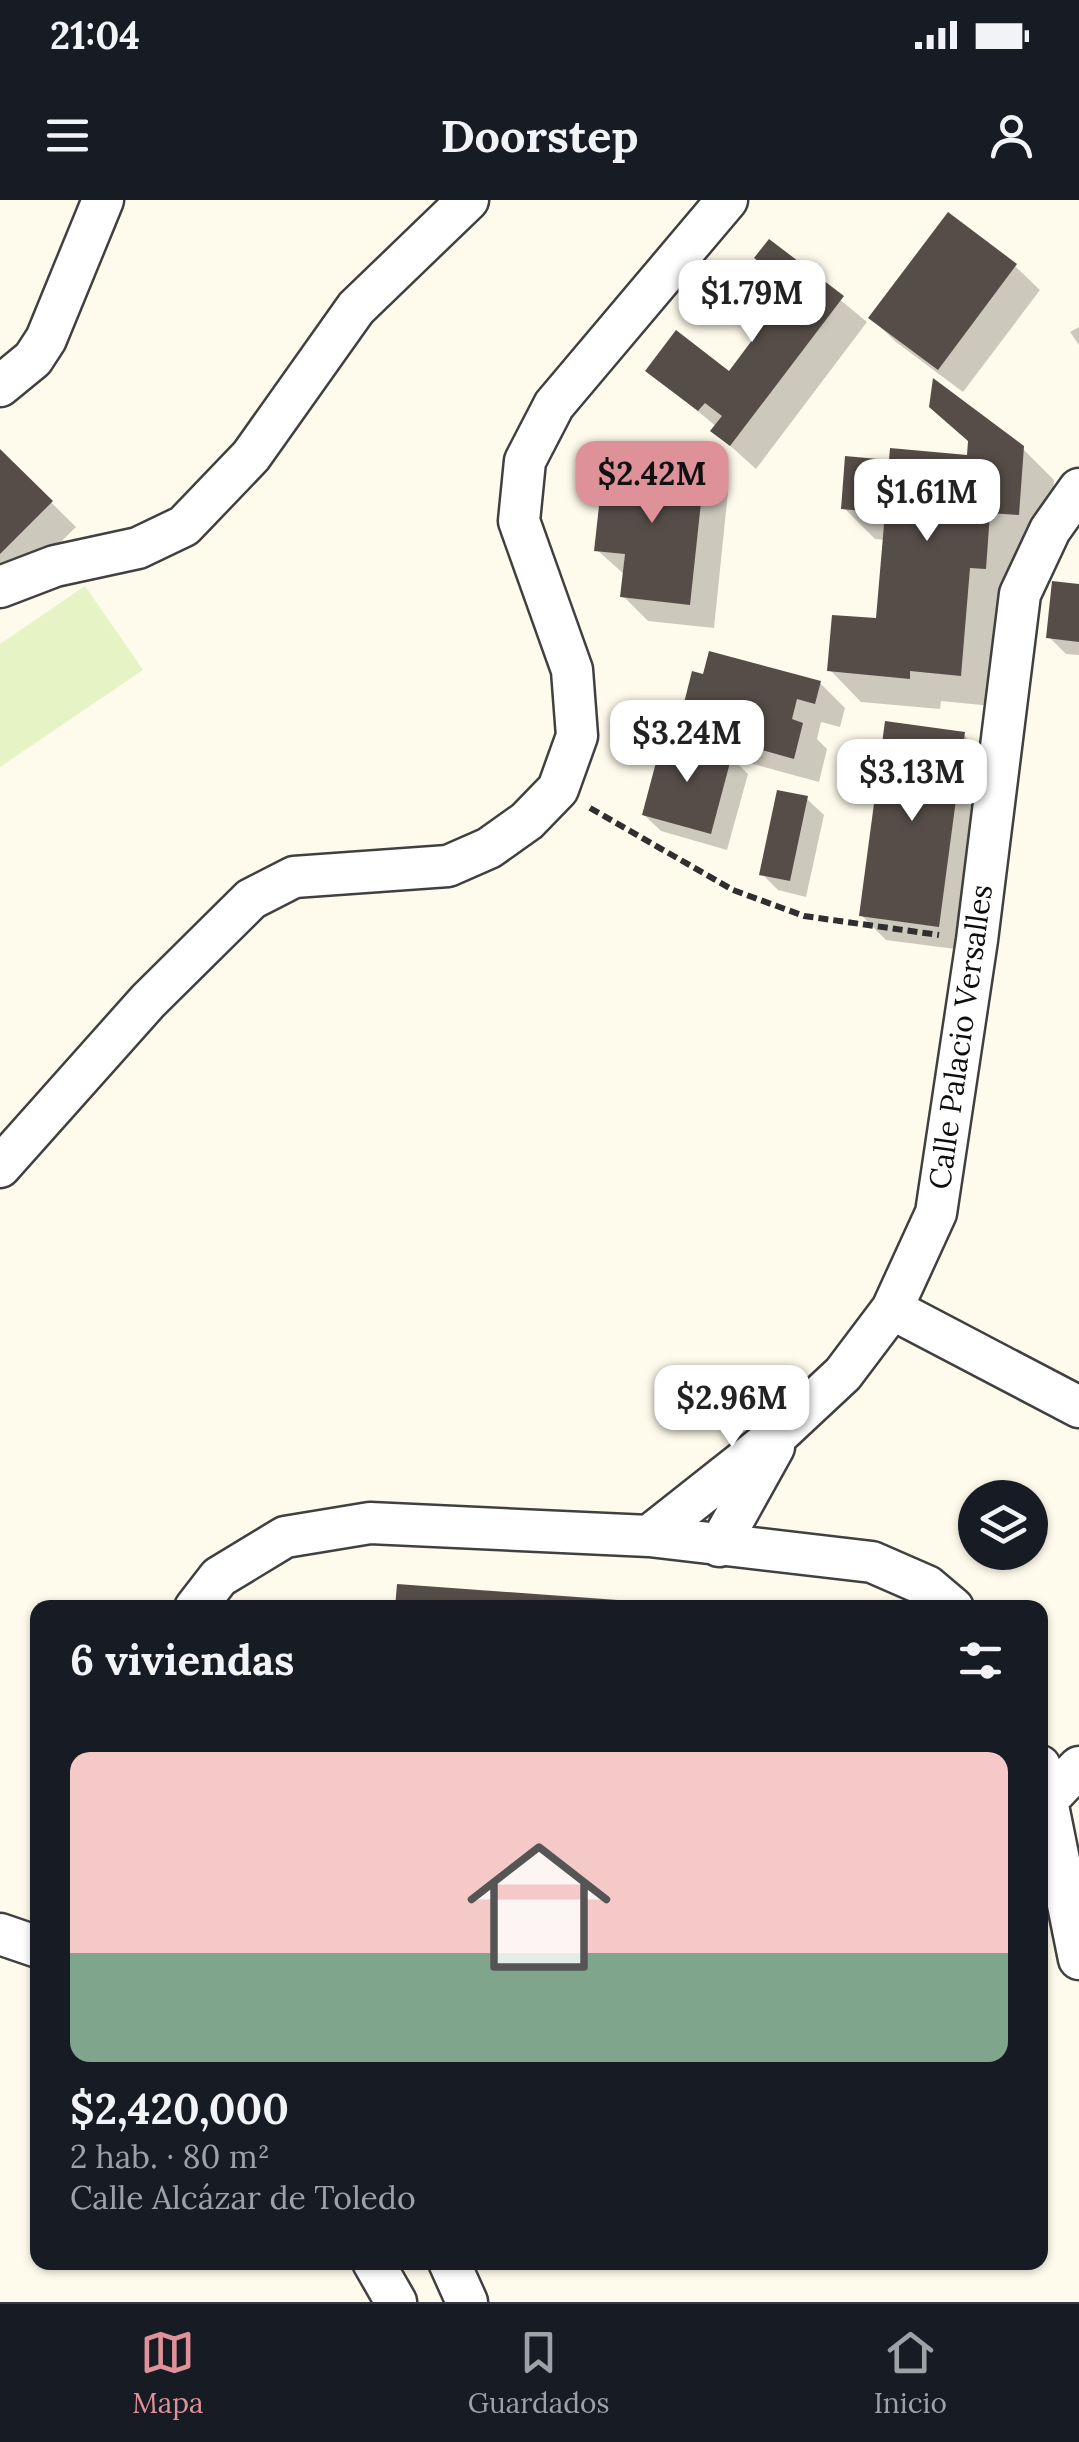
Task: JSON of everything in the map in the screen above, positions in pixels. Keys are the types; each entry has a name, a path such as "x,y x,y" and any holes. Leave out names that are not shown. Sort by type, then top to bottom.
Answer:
{"street":[{"path":"0,386 33,358 46,340 103,200"},
{"path":"0,587 56,566 138,548 184,526 251,456 356,308 468,200"},
{"path":"0,1167 148,1000 251,899 294,878 448,866 489,848 527,821 558,790 577,736 572,670 519,522 525,461 554,405 728,200"},
{"name":"Calle Palacio Versalles","path":"649,1536 783,1430 843,1374 892,1308 936,1213 977,940 1020,594 1050,530 1079,490"},
{"path":"892,1308 1079,1407"},
{"name":"Calle Palacio Versalles","path":"719,1546 783,1430"},
{"path":"201,1600 218,1577 285,1537 370,1523 649,1536 872,1562 926,1586 943,1600"},
{"path":"1048,1781 1079,1766"},
{"path":"1048,1798 1079,1959"},
{"path":"0,1934 30,1944"},
{"path":"378,2270 396,2302"},
{"path":"452,2270 467,2302"}],"path":[{"path":"558,790 750,897 804,916 977,940"}],"green space":[{"path":"85,586 143,670 0,767 0,644"}],"building":[{"path":"948,212 1017,264 938,370 868,318"},
{"path":"769,239 844,296 730,446 710,431 722,416 705,403 698,411 645,371 676,330 729,371 771,315 744,294 765,266 754,258"},
{"path":"933,378 1024,446 1019,515 990,513 986,569 970,568 961,676 910,671 910,679 827,671 832,615 876,618 885,513 841,509 845,456 889,460 890,448 967,455 968,441 929,407"},
{"path":"0,449 53,501 0,554"},
{"path":"630,457 705,465 690,605 620,597 625,554 594,551 604,461 629,463"},
{"path":"1052,581 1079,584 1079,642 1046,638"},
{"path":"709,651 821,681 815,704 797,699 792,719 803,723 794,759 715,737 721,713 684,703 692,671 703,674"},
{"path":"885,721 965,732 939,927 859,916"},
{"path":"663,736 732,755 711,834 642,815"},
{"path":"777,790 808,796 790,881 759,875"},
{"path":"397,1584 617,1600 396,1600"}]}
